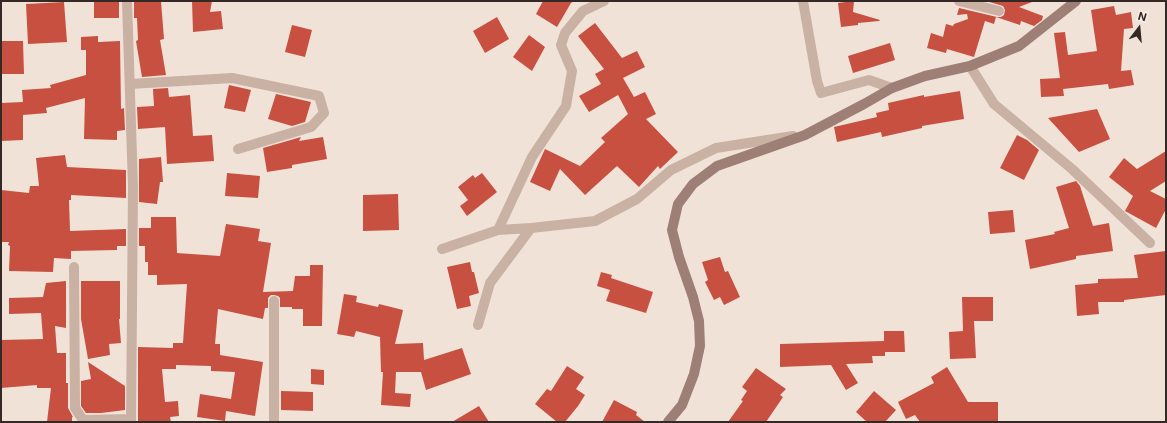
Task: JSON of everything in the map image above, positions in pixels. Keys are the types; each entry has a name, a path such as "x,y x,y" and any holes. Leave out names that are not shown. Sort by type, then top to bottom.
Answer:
{"main road":[{"path":"668,422 682,405 694,374 700,346 699,321 672,230 678,204 692,184 718,166 805,135 892,88 925,76 970,66 1019,46 1076,1"}],"street":[{"path":"74,267 75,408 83,420 131,420 133,187 127,1"},
{"path":"498,230 532,157 566,106 572,71 561,45 565,33 583,11 604,1"},
{"path":"959,1 999,11"},
{"path":"806,2 817,81 821,93 869,80 892,88"},
{"path":"970,66 994,104 1072,169 1150,243"},
{"path":"130,84 232,78 319,96 324,113 311,127 238,149"},
{"path":"442,249 498,230 595,221 637,199 671,170 716,148 805,135"},
{"path":"478,325 490,283 531,228"},
{"path":"274,301 274,422"}],"building":[{"path":"94,1 119,1 119,18 94,18"},
{"path":"134,1 161,1 164,39 160,40 166,75 142,77 136,41 138,40 137,18 134,18"},
{"path":"192,1 212,1 210,12 221,11 223,29 193,32"},
{"path":"543,1 574,1 571,3 557,27 536,14"},
{"path":"854,1 853,12 880,20 841,27 838,3"},
{"path":"986,1 1032,1 1019,7 1043,16 1042,20 1034,26 1021,21 1020,25 996,17 994,24 985,21 974,57 947,49 946,53 927,48 931,33 943,37 946,24 953,26 954,24 968,19 967,14 957,15 959,8 997,17 1004,15 1005,10 1003,6"},
{"path":"64,2 67,42 28,44 26,4"},
{"path":"1114,6 1116,15 1131,12 1133,28 1124,29 1121,71 1131,70 1134,85 1109,89 1108,84 1063,89 1064,96 1041,97 1040,79 1060,78 1054,33 1065,32 1068,55 1097,51 1091,10"},
{"path":"497,17 509,39 485,53 473,31"},
{"path":"595,23 622,58 637,51 645,67 623,78 634,97 645,92 656,114 646,119 678,152 660,169 658,166 639,187 617,166 585,195 560,169 550,191 530,182 545,149 580,166 605,142 601,138 628,114 618,95 589,112 579,96 601,84 595,74 604,69 578,36"},
{"path":"292,25 312,30 305,57 285,52"},
{"path":"529,35 545,47 532,71 513,57"},
{"path":"98,36 98,42 120,41 121,109 124,108 125,130 117,131 117,140 84,139 85,98 46,108 47,113 23,115 23,140 1,141 1,103 23,102 22,90 51,88 50,85 86,75 86,50 81,50 81,37"},
{"path":"1,41 23,41 24,74 1,74"},
{"path":"890,43 895,60 853,73 848,56"},
{"path":"229,85 251,90 245,112 224,108"},
{"path":"168,88 169,97 190,95 193,136 212,135 214,161 167,164 165,127 138,129 137,107 154,106 153,89"},
{"path":"960,91 964,119 922,126 922,128 882,137 881,132 837,142 834,127 877,117 876,113 889,110 888,103 924,95 924,97"},
{"path":"276,94 311,102 305,122 292,126 268,119"},
{"path":"1097,109 1110,139 1079,152 1048,118"},
{"path":"1017,135 1027,140 1039,150 1024,180 1000,168"},
{"path":"301,137 299,141 323,137 327,159 292,165 292,168 267,172 263,148"},
{"path":"1166,151 1166,181 1150,191 1166,199 1166,209 1156,228 1125,211 1133,196 1109,177 1124,158 1137,169"},
{"path":"65,155 67,167 126,170 126,198 71,195 71,200 69,200 70,231 126,229 126,246 117,246 117,250 71,251 71,259 54,258 53,272 9,271 9,242 1,242 1,190 29,193 30,186 39,186 36,158"},
{"path":"161,157 163,182 160,182 157,204 139,202 139,159"},
{"path":"227,173 260,176 258,198 225,196"},
{"path":"482,173 497,192 467,216 460,206 468,200 458,187 473,175 475,178"},
{"path":"1076,181 1080,186 1093,226 1109,223 1113,251 1076,256 1076,259 1030,269 1025,240 1055,234 1054,232 1069,228 1056,187"},
{"path":"398,194 399,230 363,231 363,195"},
{"path":"1013,210 1015,232 990,234 988,212"},
{"path":"151,217 176,217 177,253 220,256 226,224 260,229 258,241 271,243 263,292 293,291 295,276 310,276 310,265 323,265 322,326 303,326 303,309 280,307 280,298 274,295 271,295 268,298 268,308 265,308 263,319 218,309 215,344 220,344 220,355 263,362 255,416 226,411 225,421 197,417 200,394 231,399 235,372 211,371 211,366 176,365 176,369 162,369 165,402 178,401 179,416 170,417 171,422 138,422 138,347 173,348 173,343 183,343 187,284 157,285 157,275 148,275 148,262 145,262 145,246 139,246 139,228 151,228"},
{"path":"1166,251 1166,295 1124,300 1124,302 1098,302 1099,314 1077,316 1075,285 1098,283 1098,279 1138,278 1134,255"},
{"path":"720,257 725,272 728,271 740,297 724,305 720,297 714,300 705,282 708,280 702,262"},
{"path":"470,262 479,293 469,296 471,306 457,309 447,267"},
{"path":"601,272 612,275 611,278 653,292 646,313 606,301 610,290 597,286"},
{"path":"66,281 66,328 55,326 57,353 66,353 68,408 73,417 72,422 47,422 51,388 37,388 37,385 1,388 1,340 43,339 41,313 9,314 9,298 43,297 46,283"},
{"path":"81,281 120,281 119,319 121,343 109,344 110,355 88,359 81,319"},
{"path":"344,294 357,296 356,302 378,307 379,304 403,310 395,344 423,343 424,360 462,348 471,374 426,390 421,372 396,372 395,393 411,394 410,407 381,405 383,372 381,372 380,337 356,331 354,337 337,334"},
{"path":"962,297 993,297 993,321 974,321 976,358 950,359 949,332 963,331"},
{"path":"884,331 904,331 905,352 885,352 885,356 872,356 873,363 846,364 858,383 846,390 831,365 780,367 780,344 884,341"},
{"path":"88,362 125,386 125,410 86,413 81,406 81,381 91,379"},
{"path":"567,366 584,377 576,389 585,395 565,422 557,422 535,404 547,389 551,391"},
{"path":"947,367 968,402 998,402 998,422 920,422 915,415 906,419 898,402 934,383 931,377"},
{"path":"756,368 786,389 780,395 783,397 766,422 728,422 743,401 741,400 747,391 742,387"},
{"path":"311,369 324,370 324,385 311,384"},
{"path":"281,391 313,392 313,411 281,410"},
{"path":"874,391 896,410 885,422 867,422 856,412"},
{"path":"614,400 637,412 636,415 645,422 602,422"},
{"path":"479,406 489,422 452,422"}]}
